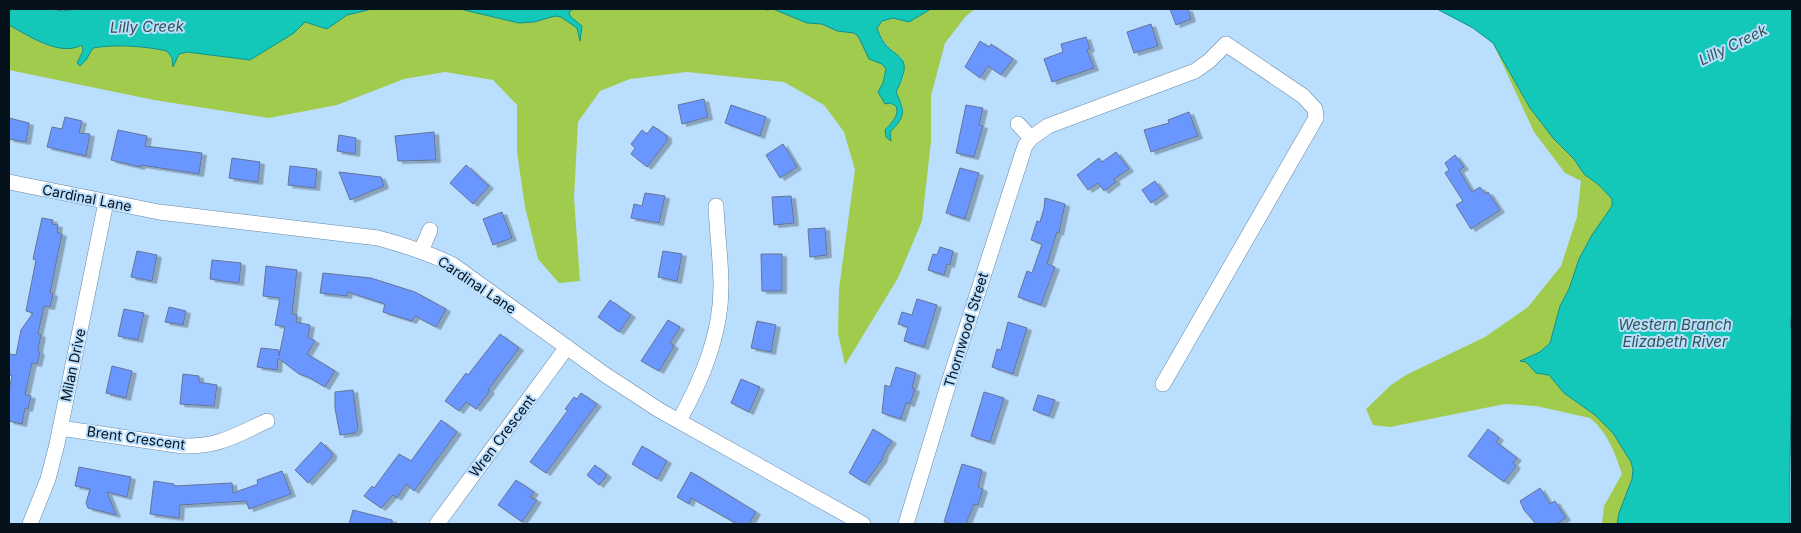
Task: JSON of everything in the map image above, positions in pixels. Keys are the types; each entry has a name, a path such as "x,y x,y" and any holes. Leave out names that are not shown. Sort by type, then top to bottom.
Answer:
{"street":[{"name":"Thornwood Street","path":"906,524 1025,146 1031,138 1048,126 1196,71 1210,61 1226,44 1304,96 1315,109 1316,118 1162,384"},
{"path":"1018,124 1031,138"},
{"name":"Cardinal Lane","path":"9,182 159,212 378,238 422,252 453,265 604,374 679,421 863,524"},
{"name":"Milan Drive","path":"30,524 48,479 106,202"},
{"path":"679,421 701,380 716,333 721,286 716,206"},
{"path":"422,252 430,230"},
{"name":"Wren Crescent","path":"437,524 567,347"},
{"name":"Brent Crescent","path":"60,428 184,446 201,446 218,443 234,437 267,421"}],"shaded area":[{"path":"372,9 460,9 519,23 534,22 555,16 561,17 577,28 580,39 582,26 570,16 569,11 573,9 773,9 807,23 822,24 837,31 854,33 858,36 869,58 882,64 886,69 883,83 878,92 897,110 894,119 885,130 890,140 890,132 899,122 903,108 896,92 904,76 903,59 887,46 877,28 882,21 893,18 909,22 931,9 975,9 966,16 945,43 931,96 931,141 922,221 898,278 845,365 838,333 839,289 855,170 844,132 824,105 784,82 687,72 630,79 600,91 578,122 574,198 580,281 559,283 538,259 525,207 517,152 517,105 493,80 445,72 404,79 337,105 269,118 154,100 9,70 9,25 46,45 82,44 83,51 77,63 86,60 93,48 130,46 167,51 172,58 173,66 179,54 187,52 250,60 294,33 305,22 327,29 347,15"},
{"path":"1493,43 1530,108 1553,138 1574,159 1584,174 1599,185 1612,199 1612,206 1592,235 1579,259 1569,289 1560,306 1550,343 1540,352 1521,361 1526,361 1536,373 1549,375 1564,393 1595,415 1613,433 1631,462 1633,470 1632,479 1619,513 1617,524 1602,524 1604,506 1622,474 1614,451 1602,430 1590,418 1536,406 1505,404 1390,427 1373,425 1366,409 1391,385 1406,375 1485,337 1528,307 1561,266 1577,217 1581,181 1565,173 1534,132"}],"water":[{"name":"Lilly Creek","path":"9,9 50,9 63,11 76,9 372,9 347,15 327,29 305,22 294,33 250,60 187,52 179,54 173,67 172,58 167,51 120,46 93,48 80,66 77,63 83,51 82,45 64,48 45,44 9,25"},
{"path":"460,9 573,9 569,12 570,16 582,26 580,41 577,28 561,17 555,16 534,22 519,23"},
{"path":"773,9 931,9 909,22 893,18 882,21 877,28 888,47 903,61 904,68 896,92 901,104 902,114 899,122 890,132 891,141 886,137 885,130 896,116 896,106 890,103 885,104 878,92 883,83 886,69 882,64 869,59 858,36 854,33 837,31 822,24 807,23"},
{"name":"Western Branch Elizabeth River","path":"1437,9 1792,9 1790,524 1617,524 1619,513 1632,479 1633,470 1631,462 1613,433 1595,415 1564,393 1549,375 1536,373 1526,362 1520,361 1540,352 1550,343 1560,306 1569,289 1579,259 1592,235 1612,206 1612,199 1599,185 1584,174 1574,159 1553,138 1530,108 1493,43 1473,28"}],"building":[{"path":"1170,9 1188,9 1191,19 1176,25"},
{"path":"1151,24 1158,46 1134,53 1127,32"},
{"path":"1086,37 1090,49 1087,50 1094,68 1052,82 1044,59 1063,52 1061,44"},
{"path":"980,41 989,47 991,44 1013,59 1001,75 988,66 980,78 965,67"},
{"path":"704,99 708,117 682,124 678,105"},
{"path":"731,105 766,117 760,136 725,123"},
{"path":"966,105 983,108 979,125 983,126 974,157 956,153"},
{"path":"1189,112 1198,136 1151,152 1144,130 1169,123 1168,120"},
{"path":"65,117 82,121 79,133 90,134 86,156 47,147 52,127 62,129"},
{"path":"9,118 29,123 26,142 9,139"},
{"path":"653,126 667,136 667,141 647,167 631,154 635,148 631,144 642,130 647,134"},
{"path":"118,130 147,136 145,146 202,153 199,174 141,165 140,167 111,160"},
{"path":"434,132 436,160 398,161 395,136"},
{"path":"339,135 356,138 355,154 337,151"},
{"path":"783,144 797,167 780,178 766,155"},
{"path":"1116,152 1129,169 1114,179 1116,182 1104,191 1098,183 1088,190 1077,175 1099,158 1102,162"},
{"path":"1455,155 1464,167 1459,170 1472,192 1480,187 1485,194 1488,192 1500,210 1471,229 1456,205 1463,201 1445,173 1449,170 1445,163"},
{"path":"232,158 260,162 258,182 229,178"},
{"path":"466,165 489,186 473,204 450,183"},
{"path":"290,166 317,169 315,188 288,185"},
{"path":"960,168 979,173 965,219 946,213"},
{"path":"339,172 381,177 384,186 350,200"},
{"path":"1155,181 1164,194 1151,203 1142,190"},
{"path":"645,193 665,196 659,223 631,218 634,204 642,206"},
{"path":"791,196 794,223 774,225 772,197"},
{"path":"1045,198 1065,204 1059,233 1057,232 1047,264 1055,267 1041,305 1018,297 1027,271 1032,273 1042,244 1031,240 1037,221 1040,222"},
{"path":"502,212 512,238 493,245 483,219"},
{"path":"42,218 53,220 52,224 58,225 57,232 62,234 50,293 53,294 50,307 44,306 38,334 41,335 38,350 40,353 37,364 32,363 25,395 31,396 28,409 25,408 22,424 9,421 9,390 12,376 9,375 9,354 16,355 21,330 33,313 26,311 36,260 33,259"},
{"path":"825,228 827,255 810,257 808,229"},
{"path":"940,247 953,251 950,265 947,264 944,275 928,270 933,254 937,255"},
{"path":"137,251 157,255 152,281 131,277"},
{"path":"663,251 682,254 677,281 658,277"},
{"path":"761,254 782,254 782,291 762,291"},
{"path":"212,260 241,263 239,283 210,279"},
{"path":"266,266 297,270 292,314 297,315 296,322 310,325 308,337 315,341 307,354 335,371 325,387 299,374 278,358 277,370 257,367 261,348 279,350 279,356 285,327 275,325 280,298 263,296"},
{"path":"323,273 371,278 415,292 446,309 436,327 415,316 412,321 383,312 385,304 348,292 347,296 320,293"},
{"path":"917,299 937,305 924,347 904,341 908,327 898,324 902,312 912,315"},
{"path":"610,300 631,315 619,332 598,317"},
{"path":"169,307 186,311 183,325 165,322"},
{"path":"124,309 144,313 138,340 118,336"},
{"path":"668,320 680,327 670,343 674,346 659,371 641,361"},
{"path":"757,321 776,325 771,352 751,348"},
{"path":"1008,322 1027,328 1013,374 992,367 997,349 1001,350"},
{"path":"500,334 519,348 476,409 466,402 459,411 445,401 466,373 468,375"},
{"path":"112,366 132,371 126,398 106,393"},
{"path":"896,367 916,373 912,388 915,389 910,404 906,403 901,419 882,413 885,385 890,387"},
{"path":"183,374 199,376 199,382 217,385 214,406 180,404"},
{"path":"741,379 760,387 749,412 731,403"},
{"path":"353,390 358,429 355,433 340,435 335,408 335,392"},
{"path":"984,392 1004,398 990,442 971,436"},
{"path":"581,393 597,404 546,473 530,462 568,410 565,409 574,397 577,399"},
{"path":"1038,395 1055,400 1049,416 1033,410"},
{"path":"441,420 457,432 414,491 406,484 397,498 393,495 381,508 364,496 372,486 374,488 399,454 411,461"},
{"path":"873,429 892,441 882,460 865,483 849,473"},
{"path":"1488,429 1499,438 1496,442 1517,458 1513,463 1516,466 1504,482 1468,456"},
{"path":"321,442 332,453 332,457 308,483 295,470"},
{"path":"642,446 667,461 657,479 632,464"},
{"path":"962,464 982,470 978,487 983,489 978,505 974,504 966,524 944,522"},
{"path":"595,465 607,475 599,485 587,475"},
{"path":"79,467 131,477 127,497 107,492 116,515 88,508 86,503 90,489 75,486"},
{"path":"282,471 291,494 249,509 246,501 180,505 179,518 150,514 154,481 174,484 174,486 232,483 233,493 258,484 257,480"},
{"path":"691,472 756,512 749,524 737,524 691,498 689,504 677,497"},
{"path":"516,480 534,492 530,497 537,500 522,522 498,505"},
{"path":"1540,488 1550,504 1555,501 1566,518 1556,524 1536,524 1524,510 1520,501"},
{"path":"353,510 392,520 392,524 349,524"}]}
